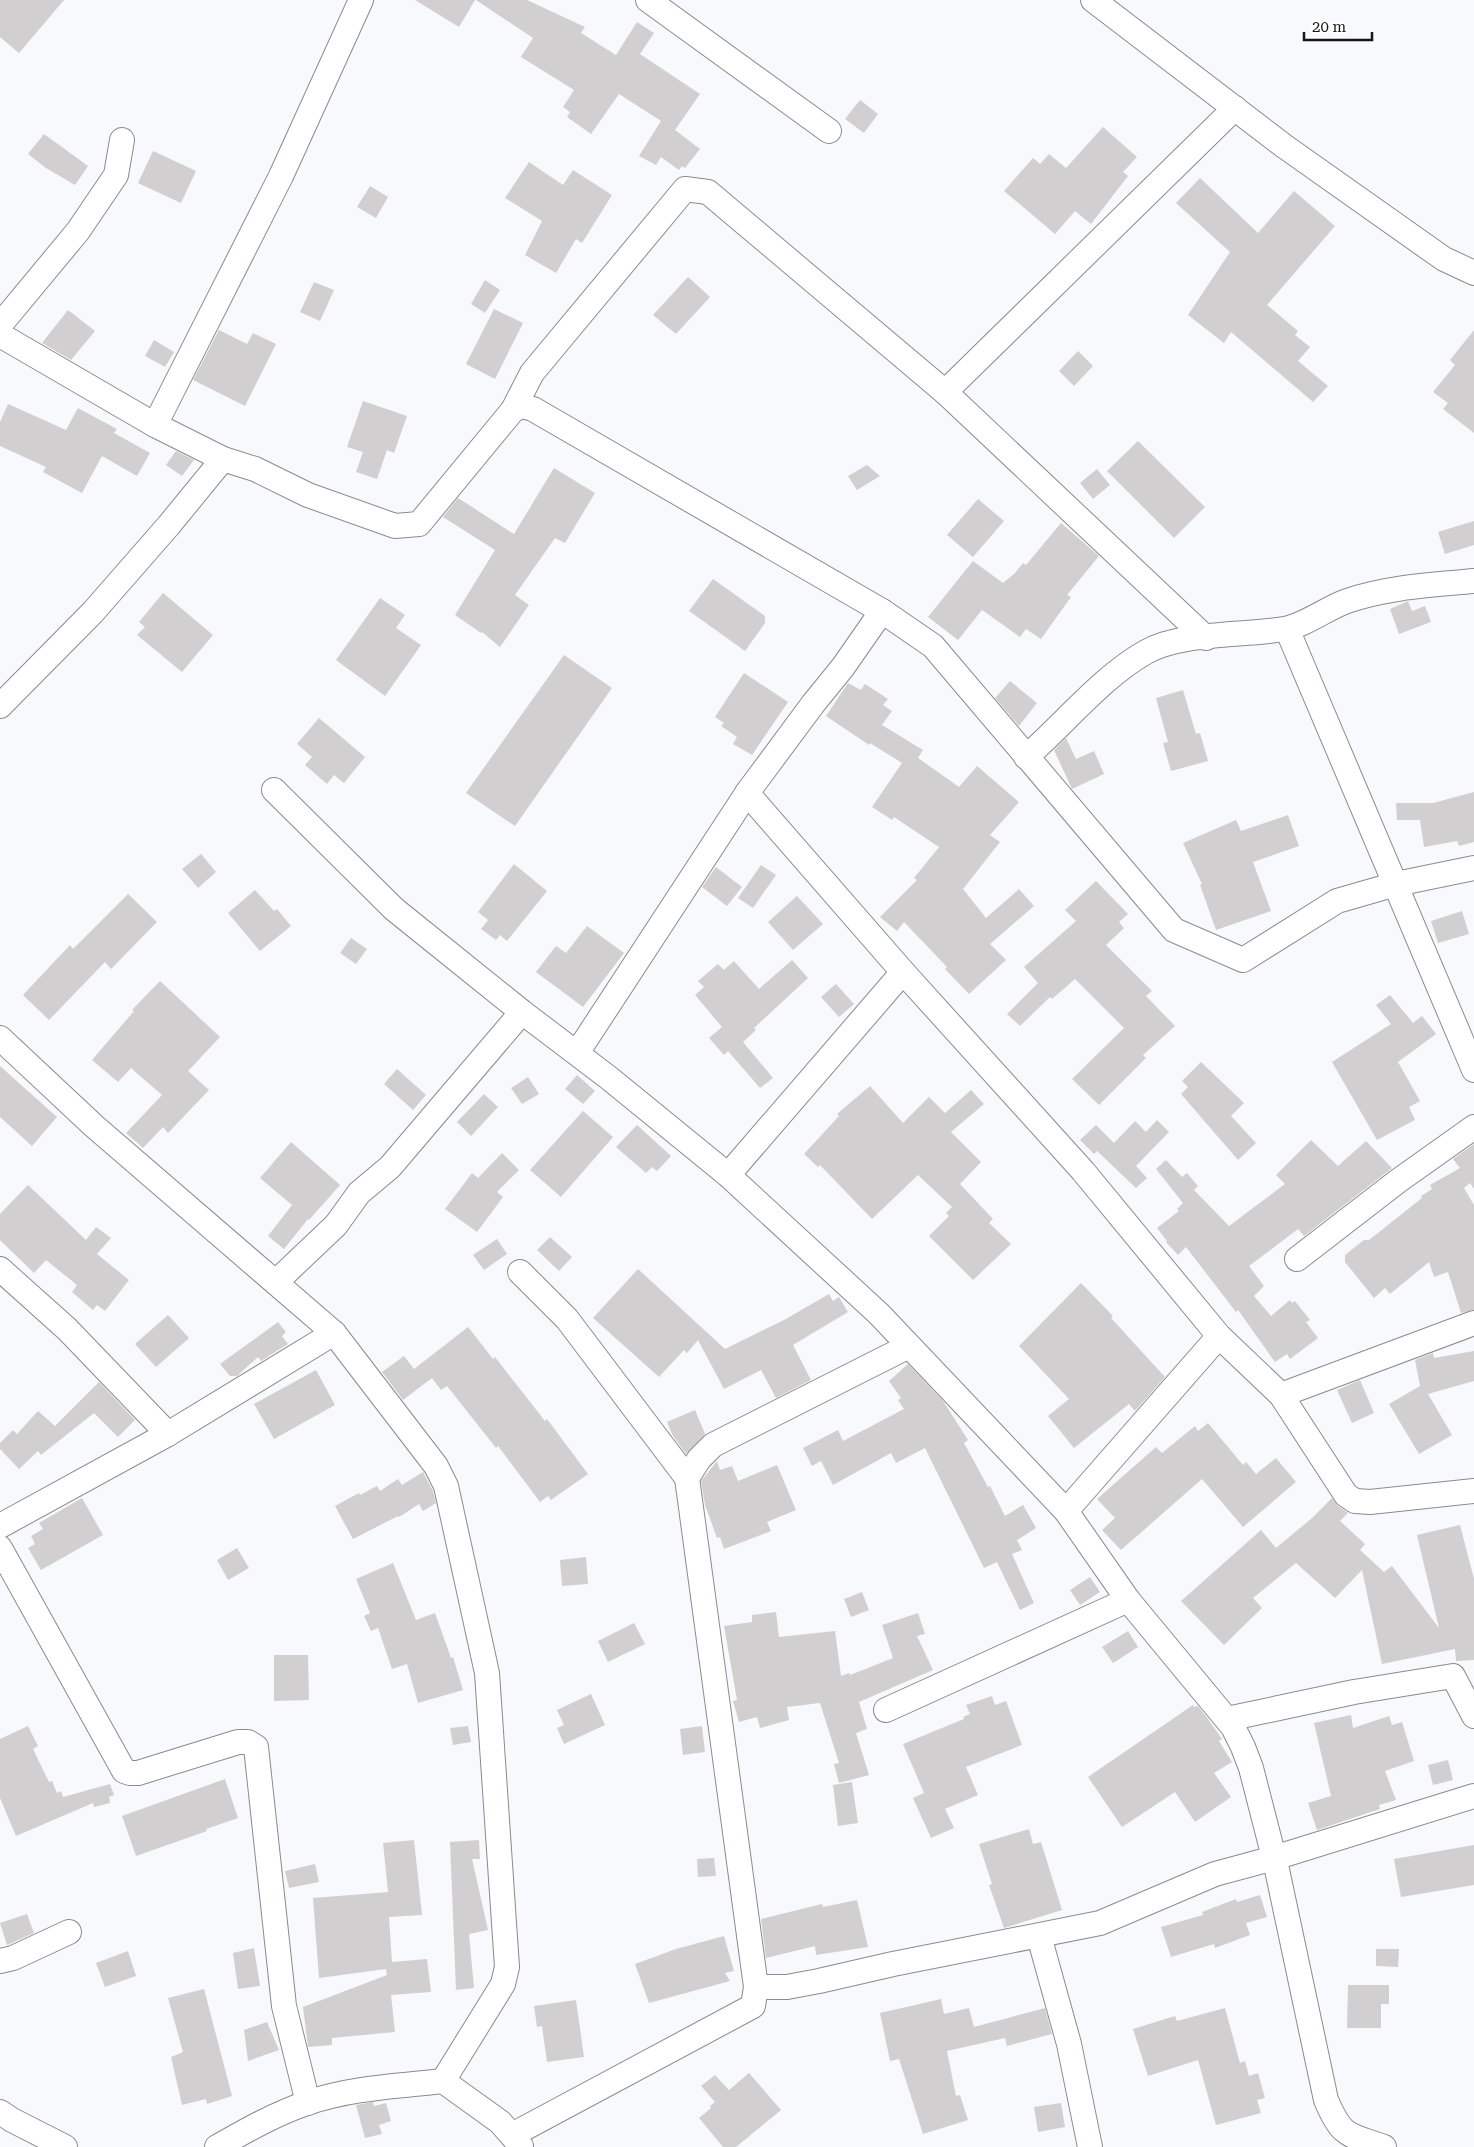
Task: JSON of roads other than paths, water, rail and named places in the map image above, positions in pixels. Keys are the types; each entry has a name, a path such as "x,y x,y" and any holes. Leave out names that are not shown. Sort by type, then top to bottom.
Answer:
{"street":[{"path":"155,425 282,176 360,0"},
{"path":"648,0 829,131"},
{"path":"1092,0 1235,108 1444,259 1474,272"},
{"path":"945,392 1235,108"},
{"path":"0,326 78,231 116,175 122,140"},
{"path":"0,335 155,425 223,459 255,469 308,495 395,526 419,524 513,410 532,373 685,189 708,192 945,392 1206,638"},
{"path":"513,410 522,406 533,409 882,611 933,646 1174,930 1243,960 1337,902 1396,884 1474,868"},
{"path":"0,706 93,612 169,525 223,459"},
{"path":"1026,756 1052,734 1114,673 1147,651 1178,641 1286,629 1346,601 1397,588 1474,580"},
{"path":"577,1053 747,793 843,667 882,611"},
{"path":"1286,629 1474,1070"},
{"path":"274,790 394,909 728,1175 878,1314 1066,1511 1128,1600 1233,1727 1251,1768 1274,1858 1326,2100 1333,2116 1346,2133 1384,2147"},
{"path":"747,793 903,972 1082,1171 1219,1336 1281,1395 1346,1495 1355,1501 1370,1502 1474,1490"},
{"path":"728,1175 903,972"},
{"path":"276,1282 336,1225 359,1193 390,1167 522,1012"},
{"path":"0,1038 94,1126 334,1332 436,1466 446,1486 487,1673 508,1967 503,1984 443,2081"},
{"path":"1297,1259 1398,1181 1474,1126"},
{"path":"0,1269 67,1329 168,1434"},
{"path":"218,2147 261,2122 308,2102 360,2091 443,2081 500,2122 517,2141 753,2006 756,1987 687,1478 567,1319 520,1272"},
{"path":"1281,1395 1474,1323"},
{"path":"0,1526 168,1434 334,1332"},
{"path":"1066,1511 1219,1336"},
{"path":"687,1478 699,1459 713,1445 909,1346"},
{"path":"0,1548 124,1771 138,1773 238,1742 248,1742 256,1747 284,2006 308,2102"},
{"path":"886,1710 1128,1600"},
{"path":"1227,1719 1354,1692 1453,1676 1474,1716"},
{"path":"756,1987 787,1987 1100,1923 1215,1874 1274,1858 1474,1796"},
{"path":"0,1961 14,1958 69,1932"},
{"path":"1039,1936 1069,2044 1090,2147"},
{"path":"0,2112 65,2147"}]}
